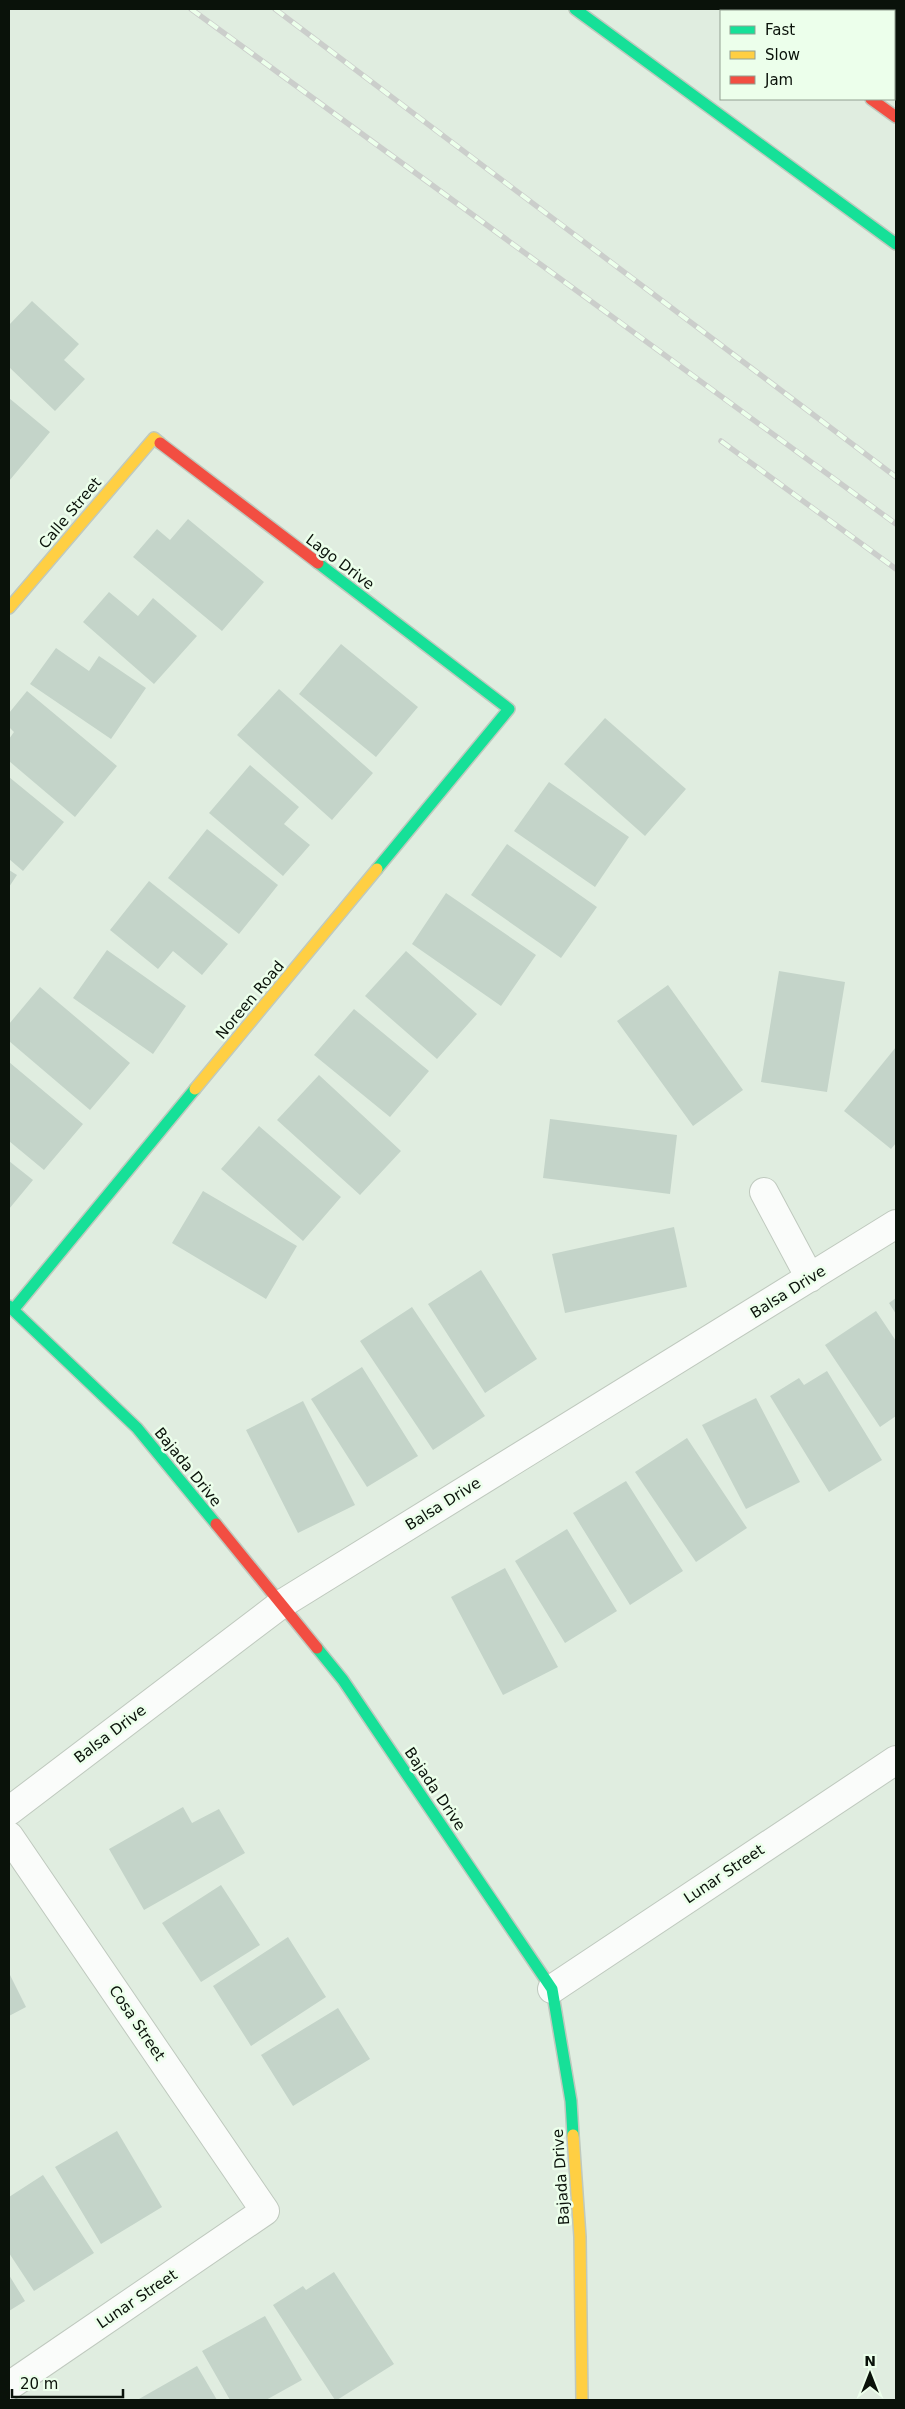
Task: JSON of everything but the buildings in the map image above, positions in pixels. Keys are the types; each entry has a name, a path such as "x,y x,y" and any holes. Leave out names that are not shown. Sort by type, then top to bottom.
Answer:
{"street":[{"path":"575,9 896,244"},
{"path":"872,100 896,118"},
{"name":"Calle Street","path":"9,608 154,438"},
{"name":"Lago Drive","path":"154,438 509,709"},
{"name":"Noreen Road","path":"11,1308 509,709"},
{"path":"764,1192 810,1278"},
{"name":"Balsa Drive","path":"9,1811 280,1605 896,1224"},
{"name":"Bajada Drive","path":"11,1308 137,1428 343,1680 552,1989 571,2102 580,2237 582,2400"},
{"name":"Lunar Street","path":"552,1989 896,1760"},
{"name":"Cosa Street","path":"9,1836 265,2212"},
{"name":"Lunar Street","path":"9,2386 265,2212"}],"railway":[{"path":"191,9 896,524"},
{"path":"275,9 896,477"},
{"path":"721,441 896,569"}],"traffic: fast":[{"path":"575,9 896,244"},
{"path":"318,563 509,709 377,869"},
{"path":"13,1310 195,1089"},
{"path":"9,1306 137,1428 216,1524"},
{"path":"317,1648 343,1680 552,1989 571,2101 573,2135"}],"traffic: slow":[{"path":"9,608 154,438 160,443"},
{"path":"195,1089 377,869"},
{"path":"573,2135 580,2237 582,2400"}],"traffic: jam":[{"path":"872,100 896,117"},
{"path":"160,443 318,563"},
{"path":"216,1524 317,1648"}]}
